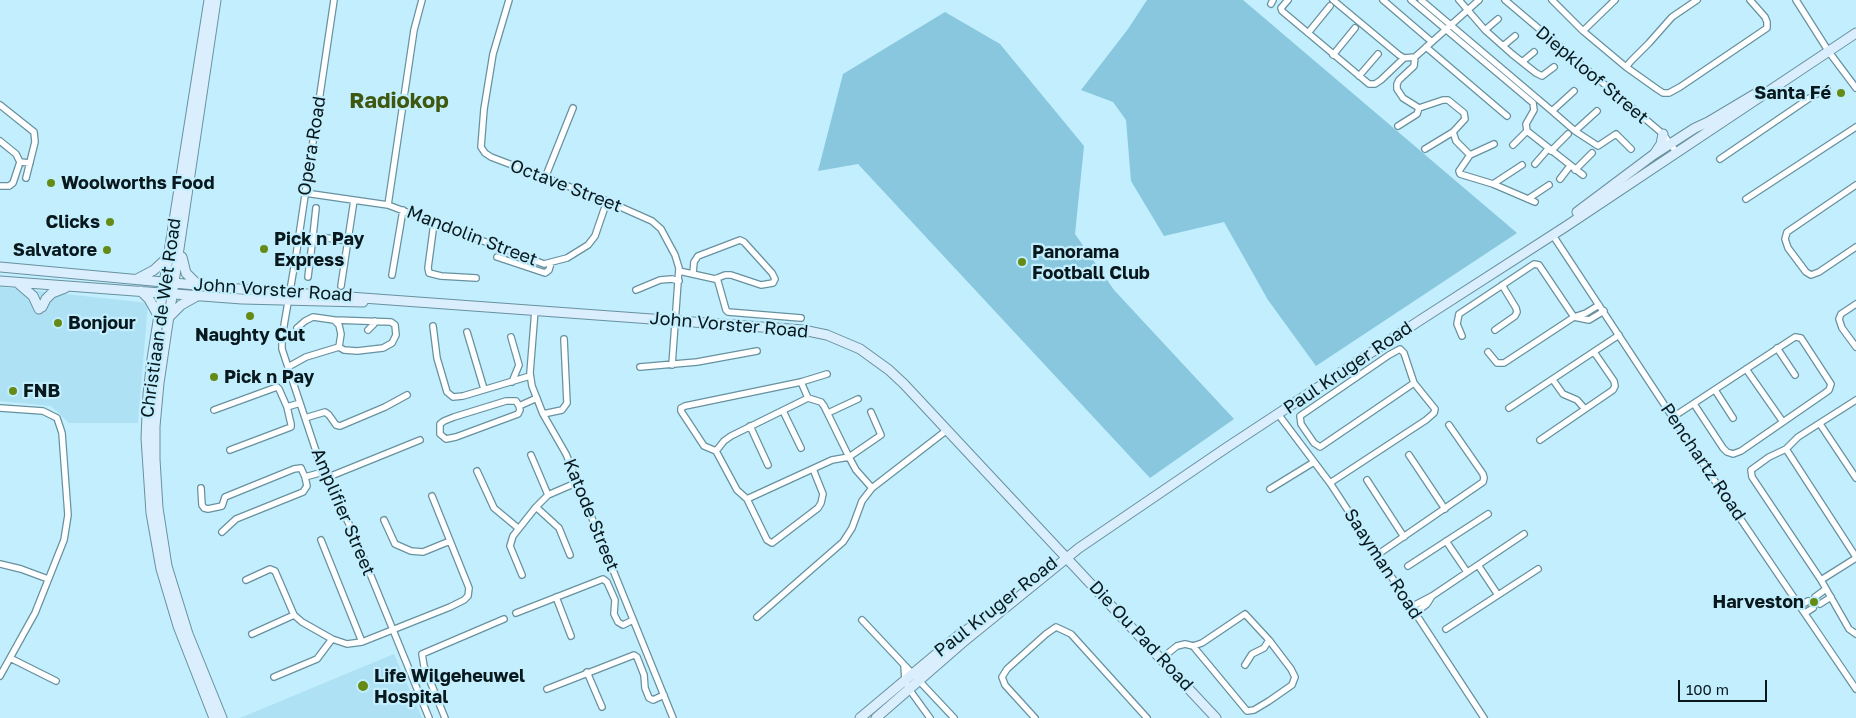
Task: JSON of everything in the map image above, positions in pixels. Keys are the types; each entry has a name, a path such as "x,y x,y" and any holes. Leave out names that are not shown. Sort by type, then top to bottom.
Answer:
{"street":[{"name":"Christiaan de Wet Road","path":"209,0 164,282 168,293 169,317 159,384 156,426 156,481 161,534 167,566 182,614 222,718"},
{"name":"Christiaan de Wet Road","path":"214,718 173,611 161,568 151,513 146,417 159,316 174,283 216,0"},
{"name":"Opera Road","path":"288,296 334,0"},
{"path":"388,205 414,30 422,0"},
{"name":"Octave Street","path":"510,0 493,54 480,145 482,150 488,155 607,201 657,225 675,255 679,271 672,365"},
{"path":"1288,0 1281,9 1369,84 1375,84 1404,58"},
{"path":"1333,0 1404,58 1415,57 1480,0"},
{"path":"1383,0 1432,42"},
{"path":"1410,0 1533,103 1534,110 1526,124 1527,131 1583,175"},
{"path":"1421,0 1575,131 1598,146 1616,134 1631,149"},
{"path":"1459,0 1485,30 1541,76 1554,67"},
{"name":"Diepkloof Street","path":"1504,0 1663,134 1677,153"},
{"path":"1552,0 1584,31 1626,67 1663,93 1674,91 1767,28 1765,18 1750,0"},
{"path":"1584,31 1615,0"},
{"path":"1626,67 1672,17 1697,0"},
{"path":"1796,0 1827,50 1856,88"},
{"path":"1308,33 1330,6"},
{"path":"1485,30 1498,19"},
{"name":"Paul Kruger Road","path":"860,718 962,642 1066,555 1677,153 1827,50 1856,27"},
{"path":"1333,55 1355,28"},
{"name":"Paul Kruger Road","path":"1555,233 1562,223 1653,155 1856,32"},
{"path":"1503,46 1515,36"},
{"path":"1426,47 1507,116"},
{"path":"1522,62 1534,52"},
{"path":"1358,76 1378,54"},
{"path":"1415,57 1414,66 1399,80 1397,89 1403,98 1419,108"},
{"path":"1720,159 1827,88"},
{"path":"1552,111 1574,91"},
{"path":"1398,126 1417,114 1419,108 1438,100 1448,100 1465,114 1464,121 1454,132 1425,149"},
{"path":"0,105 34,132 35,142 26,178"},
{"path":"545,178 573,108"},
{"path":"1575,131 1597,112"},
{"path":"1746,200 1856,127"},
{"path":"1513,144 1527,131"},
{"path":"1454,132 1456,141 1470,155"},
{"path":"1535,164 1568,134"},
{"path":"1653,155 1661,144 1663,134"},
{"path":"0,141 16,154 20,162 13,183 9,186 0,186"},
{"path":"1494,144 1470,155 1459,170 1460,174 1493,184 1535,202"},
{"path":"1576,170 1592,153"},
{"path":"20,162 30,163"},
{"path":"1493,184 1522,165"},
{"path":"1560,179 1570,166"},
{"path":"1528,199 1549,185"},
{"path":"1856,185 1787,232 1785,239 1788,248 1806,272 1811,274 1819,272 1856,247"},
{"name":"Mandolin Street","path":"305,194 388,205 537,262 551,263 575,254 590,242 596,232 607,201"},
{"path":"341,286 354,200"},
{"path":"308,277 316,208"},
{"path":"392,275 403,210"},
{"path":"434,222 428,268 430,273 441,276 476,278"},
{"name":"Penchartz Road","path":"1555,233 1599,305 1856,690"},
{"path":"313,236 348,241"},
{"path":"679,271 712,278 728,274 761,284 773,283 775,279 772,273 740,240 698,256 694,262 693,273"},
{"path":"180,244 184,269 188,276 198,285"},
{"path":"137,280 155,269 168,257"},
{"path":"496,257 545,273 549,270 551,263"},
{"path":"1462,336 1457,324 1459,314 1532,264 1538,264 1574,317 1589,320 1604,311"},
{"name":"John Vorster Road","path":"0,267 198,285 346,303 396,300 803,330 827,335 860,349 889,370 918,398 1066,555"},
{"path":"717,278 728,312 801,318"},
{"path":"636,290 660,280 679,281"},
{"name":"John Vorster Road","path":"0,281 197,296 288,296"},
{"path":"18,282 33,296 40,308 52,293 75,286"},
{"path":"1495,330 1517,312 1502,285"},
{"path":"141,291 149,299 159,316"},
{"path":"169,317 181,305 197,296"},
{"name":"Amplifier Street","path":"288,296 282,346 288,368 323,472 353,532 429,718"},
{"path":"1856,304 1841,314 1839,319 1842,328 1856,347"},
{"path":"1488,352 1497,363 1504,363 1574,317 1584,314 1599,305"},
{"name":"Katode Street","path":"535,310 530,376 537,398 564,448 673,718"},
{"path":"288,368 306,357 339,347 344,350 360,351 380,349 392,343 396,334 393,323 375,321 313,318 305,320 298,328"},
{"path":"334,320 339,325 341,334 339,347"},
{"path":"368,330 375,321"},
{"path":"433,326 437,358 447,392 450,396 462,396 530,376"},
{"path":"468,332 484,389"},
{"path":"1509,408 1619,335"},
{"path":"511,336 519,365 512,382"},
{"path":"1673,417 1792,338 1801,338 1832,384 1829,390 1741,451 1730,453 1724,448 1694,404"},
{"path":"544,414 562,410 567,403 564,339"},
{"path":"1777,348 1795,375"},
{"path":"1330,483 1434,414 1434,408 1414,384 1404,353 1398,350 1302,414 1300,420 1314,443 1320,447 1414,384"},
{"path":"640,367 672,365 757,351"},
{"path":"1540,440 1613,390 1615,386 1614,381 1594,352"},
{"path":"1746,369 1783,422"},
{"path":"813,469 823,494 822,503 772,543 767,540 747,499 736,490 716,451 704,446 681,412 681,409 683,406 801,382 827,374"},
{"path":"1553,380 1563,394 1577,400 1586,409"},
{"path":"801,382 808,398"},
{"path":"214,410 277,387 287,408 291,427 230,450"},
{"path":"1715,390 1733,418"},
{"path":"305,418 325,412 336,425 340,426 385,407 407,395"},
{"path":"519,406 537,398"},
{"path":"716,451 727,438 808,398 821,402 856,470 872,488"},
{"path":"828,413 858,399"},
{"path":"1856,400 1794,440 1786,449 1762,461 1752,470 1751,475 1821,580 1849,629 1856,634"},
{"path":"506,401 516,401 519,406 520,411 518,414 456,437 446,439 440,434 440,424 454,417 506,401"},
{"path":"287,408 300,403"},
{"path":"0,408 44,411 56,418 62,433 68,515 64,540 35,613 0,676"},
{"path":"783,410 801,448"},
{"path":"747,499 837,458 849,456 881,435 871,412"},
{"name":"Saayman Road","path":"1278,414 1330,483 1484,718"},
{"path":"1820,424 1856,478"},
{"path":"1377,555 1479,485 1484,478 1449,425"},
{"path":"750,426 768,465"},
{"path":"757,617 843,542 852,528 862,501 872,488 947,430"},
{"path":"326,478 420,440"},
{"path":"1786,449 1856,557 1821,580"},
{"path":"1409,455 1445,509"},
{"path":"531,456 548,495"},
{"path":"1270,489 1314,462"},
{"path":"201,488 202,505 208,509 222,506 225,497 294,469 301,468 307,486 303,492 236,519 222,532"},
{"path":"477,471 494,508 518,528"},
{"path":"305,477 323,472"},
{"path":"1367,480 1404,537"},
{"path":"522,575 510,546 511,539 518,528 548,495 578,482"},
{"path":"246,580 270,569 275,571 294,615 302,622 332,639 347,644 362,642 464,600 469,592 467,582 432,496"},
{"path":"536,507 559,528 570,555"},
{"path":"1408,566 1488,514"},
{"path":"384,520 395,544 411,551 423,552 450,541"},
{"path":"1413,610 1427,604 1432,596 1524,534"},
{"path":"320,540 362,642"},
{"path":"1446,540 1467,572"},
{"name":"Die Ou Pad Road","path":"1066,555 1216,718"},
{"path":"0,564 48,578"},
{"path":"1478,565 1498,594"},
{"path":"1446,629 1538,569"},
{"path":"516,614 604,579 615,600 614,614 618,622 623,624 633,620"},
{"path":"1815,597 1826,589"},
{"path":"556,597 571,636"},
{"path":"1820,604 1831,597"},
{"path":"1800,606 1808,601"},
{"path":"1805,613 1813,608"},
{"path":"1162,658 1177,646 1185,644 1192,646 1202,643 1245,614 1270,640 1291,669 1295,678 1292,685 1254,710 1248,711 1192,646"},
{"path":"252,634 294,615"},
{"path":"445,718 424,666 422,654 504,619"},
{"path":"862,620 954,718"},
{"path":"1035,718 1005,685 1002,677 1007,669 1056,627 1062,628 1071,634 1147,718"},
{"path":"274,677 317,659 332,639"},
{"path":"1245,665 1252,654 1264,648 1270,640"},
{"path":"547,689 635,655 644,675 645,687 649,698 653,700 664,695"},
{"path":"10,658 56,682"},
{"path":"904,666 907,684 930,718"},
{"path":"587,672 602,707"},
{"name":"Paul Kruger Road","path":"876,718 907,684"}],"shaded area":[{"path":"1147,0 1243,0 1517,233 1316,366 1268,300 1224,222 1164,236 1131,181 1126,120 1113,102 1081,90 1128,29"},
{"name":"Panorama Football Club","path":"945,12 1000,44 1084,146 1075,234 1114,290 1234,419 1150,478 858,164 818,171 843,74"},
{"path":"0,287 148,303 138,423 69,423 51,406 0,401"},
{"name":"Life Wilgeheuwel Hospital","path":"394,654 422,718 240,718"}],"place":[{"name":"Santa Fé","path":"1841,93"},
{"name":"Woolworths Food","path":"51,183"},
{"name":"Clicks","path":"110,222"},
{"name":"Pick n Pay Express","path":"264,249"},
{"name":"Salvatore","path":"107,250"},
{"name":"Panorama Football Club","path":"1022,262"},
{"name":"Naughty Cut","path":"250,316"},
{"name":"Bonjour","path":"58,323"},
{"name":"Pick n Pay","path":"214,377"},
{"name":"FNB","path":"13,391"},
{"name":"Harveston","path":"1814,602"},
{"name":"Life Wilgeheuwel Hospital","path":"363,686"}],"district":[{"name":"Radiokop","path":"399,101"}]}
